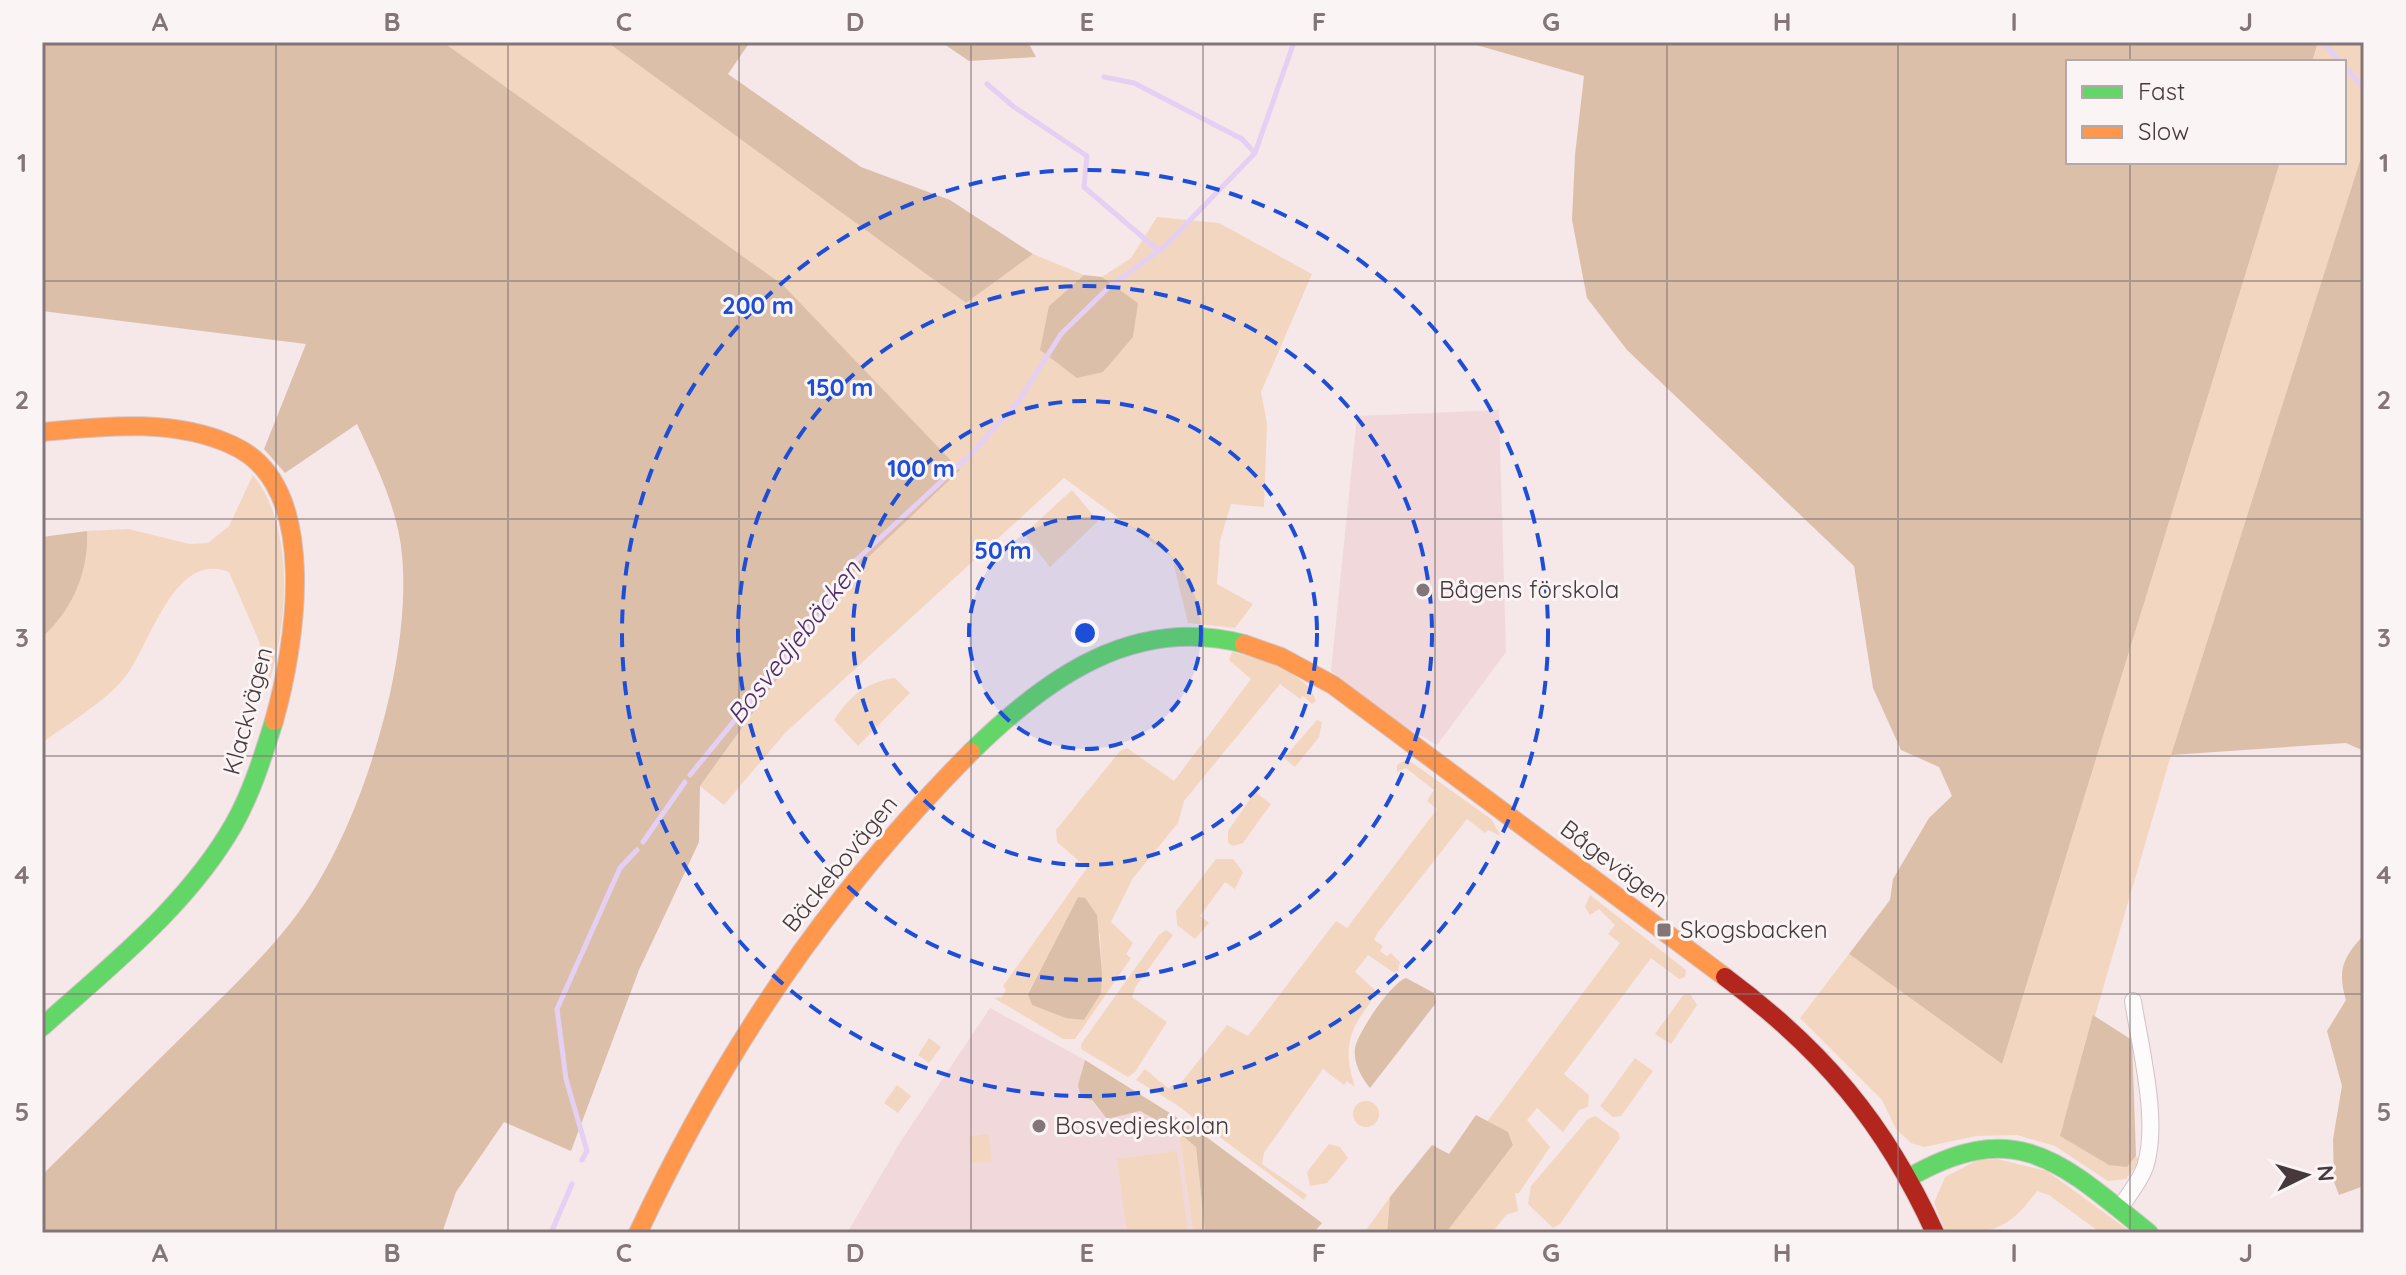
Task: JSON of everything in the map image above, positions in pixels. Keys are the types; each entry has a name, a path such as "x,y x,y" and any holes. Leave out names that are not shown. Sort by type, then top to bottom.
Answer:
{"street":[{"name":"Klackvägen","path":"42,432 138,425 183,430 238,448 259,462 275,488 287,520 294,559 295,607 280,704 265,756 239,817 215,856 175,902 42,1027"},
{"name":"Bågevägen","path":"1183,636 1246,643 1293,660 1333,685 1766,1007 1819,1051 1875,1119 1910,1177 1935,1233"},
{"name":"Bäckebovägen","path":"638,1233 693,1120 760,1005 840,897 931,793 1007,718 1078,665 1139,642 1183,636"},
{"path":"2119,1209 2144,1170 2151,1146 2145,1077 2133,1001"},
{"path":"1910,1177 1976,1148 2016,1149 2051,1161 2149,1233"}],"shaded area":[{"path":"42,42 443,42 783,285 960,470 859,566 700,786 699,842 639,970 571,1151 504,1122 456,1192 442,1233 42,1233 42,1175 266,952 303,906 325,871 345,830 379,738 399,642 403,596 402,555 396,521 357,424 285,473 264,449 306,344 42,311"},
{"path":"443,42 607,42 966,303 1033,254 1084,275 1049,306 1138,303 1102,277 1131,258 1157,217 1219,223 1312,274 1261,392 1267,424 1264,507 1231,504 1220,541 1217,584 1253,604 1235,628 1188,623 1172,557 1064,478 785,733 724,805 700,786 859,566 959,470 783,285"},
{"path":"607,42 750,42 728,74 861,167 950,200 1033,254 966,303"},
{"path":"941,42 1028,42 1036,57 969,61"},
{"path":"1466,42 2318,42 2313,60 2066,60 2066,164 2279,164 2002,1064 1849,954 1890,900 1893,879 1929,818 1952,796 1939,767 1901,750 1873,688 1854,566 1627,350 1587,298 1572,220 1575,155 1584,76"},
{"path":"2318,42 2364,42 2364,148 2171,755 2060,1136 2127,1167 2136,1156 2140,1161 2126,1179 2108,1181 2055,1146 2017,1135 1976,1136 1924,1147 1911,1143 1896,1129 1882,1100 1800,1018 1849,954 2002,1064 2279,164 2346,164 2346,60 2313,60"},
{"path":"2364,148 2364,751 2346,743 2171,755"},
{"path":"1084,275 1102,277 1138,303 1133,337 1103,372 1077,378 1040,350 1049,306"},
{"name":"Bågens förskola","path":"1499,410 1506,652 1437,745 1404,726 1331,671 1357,416"},
{"path":"253,475 267,496 282,548 283,605 269,683 259,641 229,572 209,569 192,575 177,588 121,682 42,743 42,637 58,617 73,588 87,531 128,529 190,544 208,543 229,526"},
{"path":"1072,490 1098,521 1050,567 1024,534"},
{"path":"87,531 82,576 70,603 42,637 42,537"},
{"path":"1232,652 1281,668 1304,682 1316,701 1312,704 1303,696 1300,699 1280,684 1184,801 1178,823 1133,878 1111,922 1133,943 1126,954 1131,958 1075,1039 1063,1039 994,998 1002,997 1006,990 1003,986 1087,868 1057,842 1056,830 1120,751 1127,748 1174,781 1251,679 1229,660","holes":["1078,897 1100,935 1102,972 1028,993"]},
{"path":"895,678 910,693 858,746 834,720 860,692 875,683"},
{"path":"1317,720 1322,722 1319,737 1295,767 1284,758"},
{"path":"1407,759 1491,819 1501,836 1488,830 1485,833 1467,819 1374,940 1383,946 1380,951 1387,956 1391,953 1400,962 1398,971 1393,972 1368,955 1355,972 1375,990 1350,1040 1349,1058 1355,1087 1347,1081 1344,1085 1323,1069 1264,1153 1262,1164 1307,1195 1304,1200 1174,1103 1136,1080 1145,1069 1169,1089 1172,1085 1177,1088 1227,1025 1248,1036 1336,921 1347,928 1437,809 1427,801 1434,790 1406,768 1397,772 1397,765"},
{"path":"1255,792 1271,804 1243,843 1233,846 1228,843 1228,831"},
{"path":"1216,859 1233,859 1243,872 1235,889 1225,882 1200,916 1209,923 1195,939 1177,925 1176,911"},
{"path":"1590,895 1686,970 1685,977 1679,979 1651,958 1564,1074 1589,1095 1588,1107 1579,1110 1563,1132 1537,1108 1527,1120 1550,1147 1519,1193 1515,1193 1518,1211 1506,1215 1492,1233 1446,1233 1513,1145 1508,1132 1487,1122 1620,943 1608,934 1615,925 1599,909 1590,915 1585,907"},
{"path":"1078,897 1085,898 1097,915 1102,972 1101,993 1084,1020 1066,1018 1032,1005 1028,994"},
{"path":"1166,930 1173,935 1136,986 1132,997 1167,1022 1135,1072 1128,1077 1081,1049 1081,1044 1159,935"},
{"path":"2364,935 2364,1186 2339,1195 2334,1182 2333,1139 2342,1086 2327,1031 2346,1000 2342,980 2344,964"},
{"path":"1406,978 1434,993 1436,1003 1370,1088 1355,1059 1357,1041 1376,1009 1392,989"},
{"path":"1684,994 1690,994 1697,1005 1671,1044 1655,1034"},
{"name":"Bosvedjeskolan","path":"990,1008 1085,1060 1078,1085 1107,1119 1139,1111 1179,1133 1193,1233 847,1233 901,1141"},
{"path":"2093,1015 2132,1040 2136,1156 2127,1167 2109,1165 2060,1136"},
{"path":"929,1038 941,1047 929,1063 918,1055"},
{"path":"1635,1058 1653,1071 1621,1116 1613,1117 1600,1106"},
{"path":"1085,1060 1197,1130 1322,1223 1313,1233 1205,1233 1196,1147 1179,1133 1140,1111 1107,1119 1092,1100 1081,1098 1078,1085"},
{"path":"897,1085 911,1096 898,1113 884,1103"},
{"path":"1366,1101 1375,1105 1379,1114 1375,1123 1366,1127 1357,1123 1353,1114 1357,1105"},
{"path":"1476,1115 1508,1132 1513,1145 1446,1233 1387,1233 1390,1197 1432,1145 1449,1154"},
{"path":"1595,1116 1618,1132 1620,1138 1560,1224 1553,1228 1528,1204 1531,1186 1588,1119"},
{"path":"1179,1133 1196,1147 1205,1233 1193,1233"},
{"path":"988,1134 992,1161 972,1163 968,1137"},
{"path":"1329,1144 1340,1147 1348,1158 1327,1183 1310,1186 1307,1172"},
{"path":"1177,1151 1188,1233 1127,1233 1117,1159"},
{"path":"1997,1159 2047,1171 2132,1233 2101,1233 2049,1195 2037,1191 2017,1214 1998,1227 1976,1232 1946,1233 1934,1203 1945,1177 1978,1160"},
{"path":"1390,1197 1387,1233 1364,1233"}],"waterway":[{"name":"Bosvedjebäcken","path":"690,775 825,610 852,564 972,453 1018,402 1061,334 1108,288 1165,246 1255,153 1294,42"},
{"path":"2322,42 2339,60"},
{"path":"2346,68 2364,88"},
{"path":"1104,77 1134,83 1242,139 1255,153"},
{"path":"987,84 1014,107 1087,156 1084,187 1159,251"},
{"name":"Bosvedjebäcken","path":"643,842 685,782"},
{"name":"Bosvedjebäcken","path":"582,1160 587,1151 566,1079 557,1009 620,868 637,850"},
{"name":"Bosvedjebäcken","path":"551,1233 572,1184"}],"traffic: fast":[{"path":"971,752 1030,700 1094,659 1129,646 1165,638 1204,637 1244,644"},
{"path":"42,1027 147,933 194,881 234,824 274,721"},
{"path":"1910,1177 1948,1159 1981,1150 2011,1150 2038,1156 2065,1169 2091,1187 2149,1233"}],"traffic: slow":[{"path":"42,432 140,426 188,431 234,446 262,467 280,496 291,532 295,571 289,653 274,721"},
{"path":"1244,644 1281,657 1333,685 1725,977"},
{"path":"638,1233 706,1101 783,978 871,862 971,752"}],"traffic: jam":[{"path":"1725,977 1792,1032 1848,1091 1895,1157 1935,1233"}],"place":[{"name":"Bågens förskola","path":"1423,590"},
{"name":"Skogsbacken","path":"1664,930"},
{"name":"Bosvedjeskolan","path":"1039,1126"}]}
